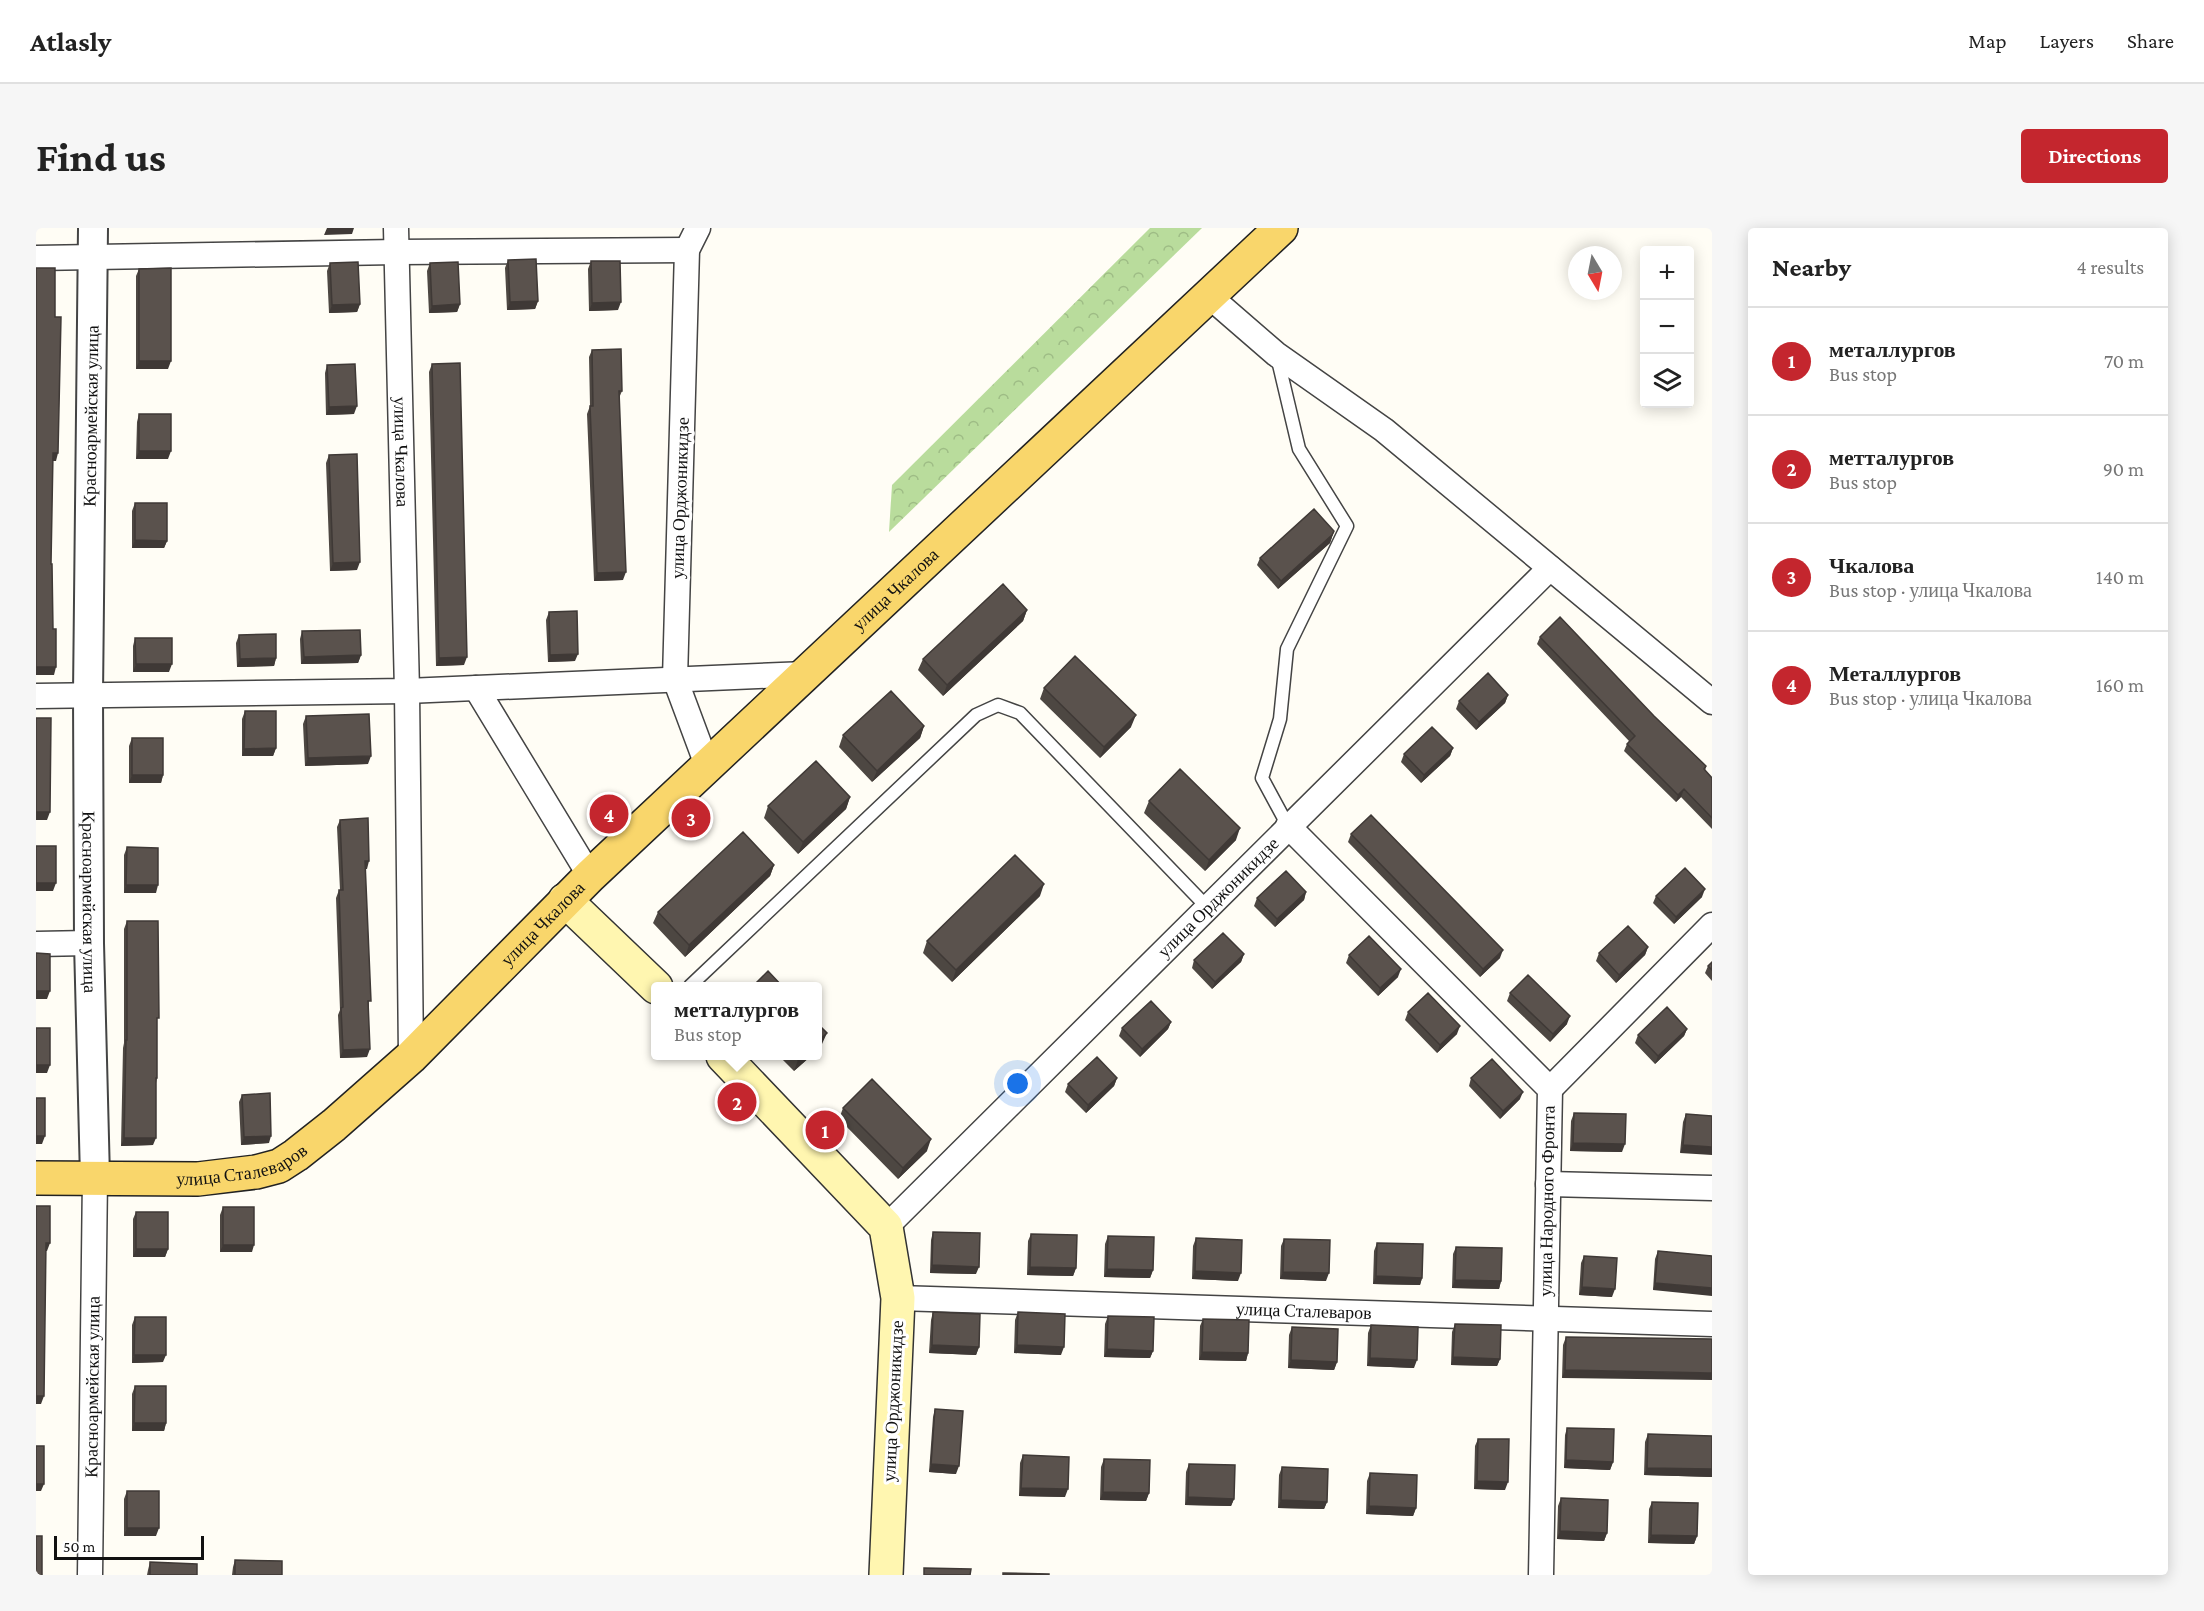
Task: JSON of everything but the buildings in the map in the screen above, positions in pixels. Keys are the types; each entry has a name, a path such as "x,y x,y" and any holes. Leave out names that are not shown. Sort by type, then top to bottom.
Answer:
{"main road":[{"name":"улица Чкалова","path":"411,1057 565,900 706,765 806,675 1281,228"},
{"path":"565,900 651,982"},
{"name":"улица Сталеваров","path":"36,1178 198,1179 256,1172 279,1166 334,1125 411,1057"},
{"path":"727,1060 886,1227"},
{"name":"улица Орджоникидзе","path":"886,1227 898,1298 886,1575"}],"street":[{"name":"Красноармейская улица","path":"90,1575 95,1177 89,943 88,694 93,228"},
{"name":"улица Орджоникидзе","path":"698,228 687,250 675,678 706,765"},
{"path":"36,258 93,257 396,240 687,250"},
{"name":"улица Чкалова","path":"396,240 407,691 411,1057"},
{"path":"1209,296 1276,354 1384,430 1712,702"},
{"name":"улица Орджоникидзе","path":"886,1227 1550,568"},
{"path":"36,696 407,691 675,678 806,675"},
{"path":"476,688 590,876"},
{"name":"улица Народного Фронта","path":"1288,826 1550,1089 1541,1575"},
{"path":"1550,1089 1712,925"},
{"path":"36,944 89,943"},
{"path":"1548,1184 1712,1188"},
{"name":"улица Сталеваров","path":"898,1298 1712,1324"}],"lane":[{"path":"1276,354 1299,449 1347,526 1287,649 1280,719 1262,778 1288,826"},
{"path":"695,982 976,716 998,705 1020,713 1207,907"}],"green space":[{"path":"1150,228 1202,228 889,532 892,485"}],"place":[{"name":"Металлургов","path":"609,814"},
{"name":"Чкалова","path":"691,818"},
{"name":"метталургов","path":"737,1102"},
{"name":"металлургов","path":"825,1130"}]}
